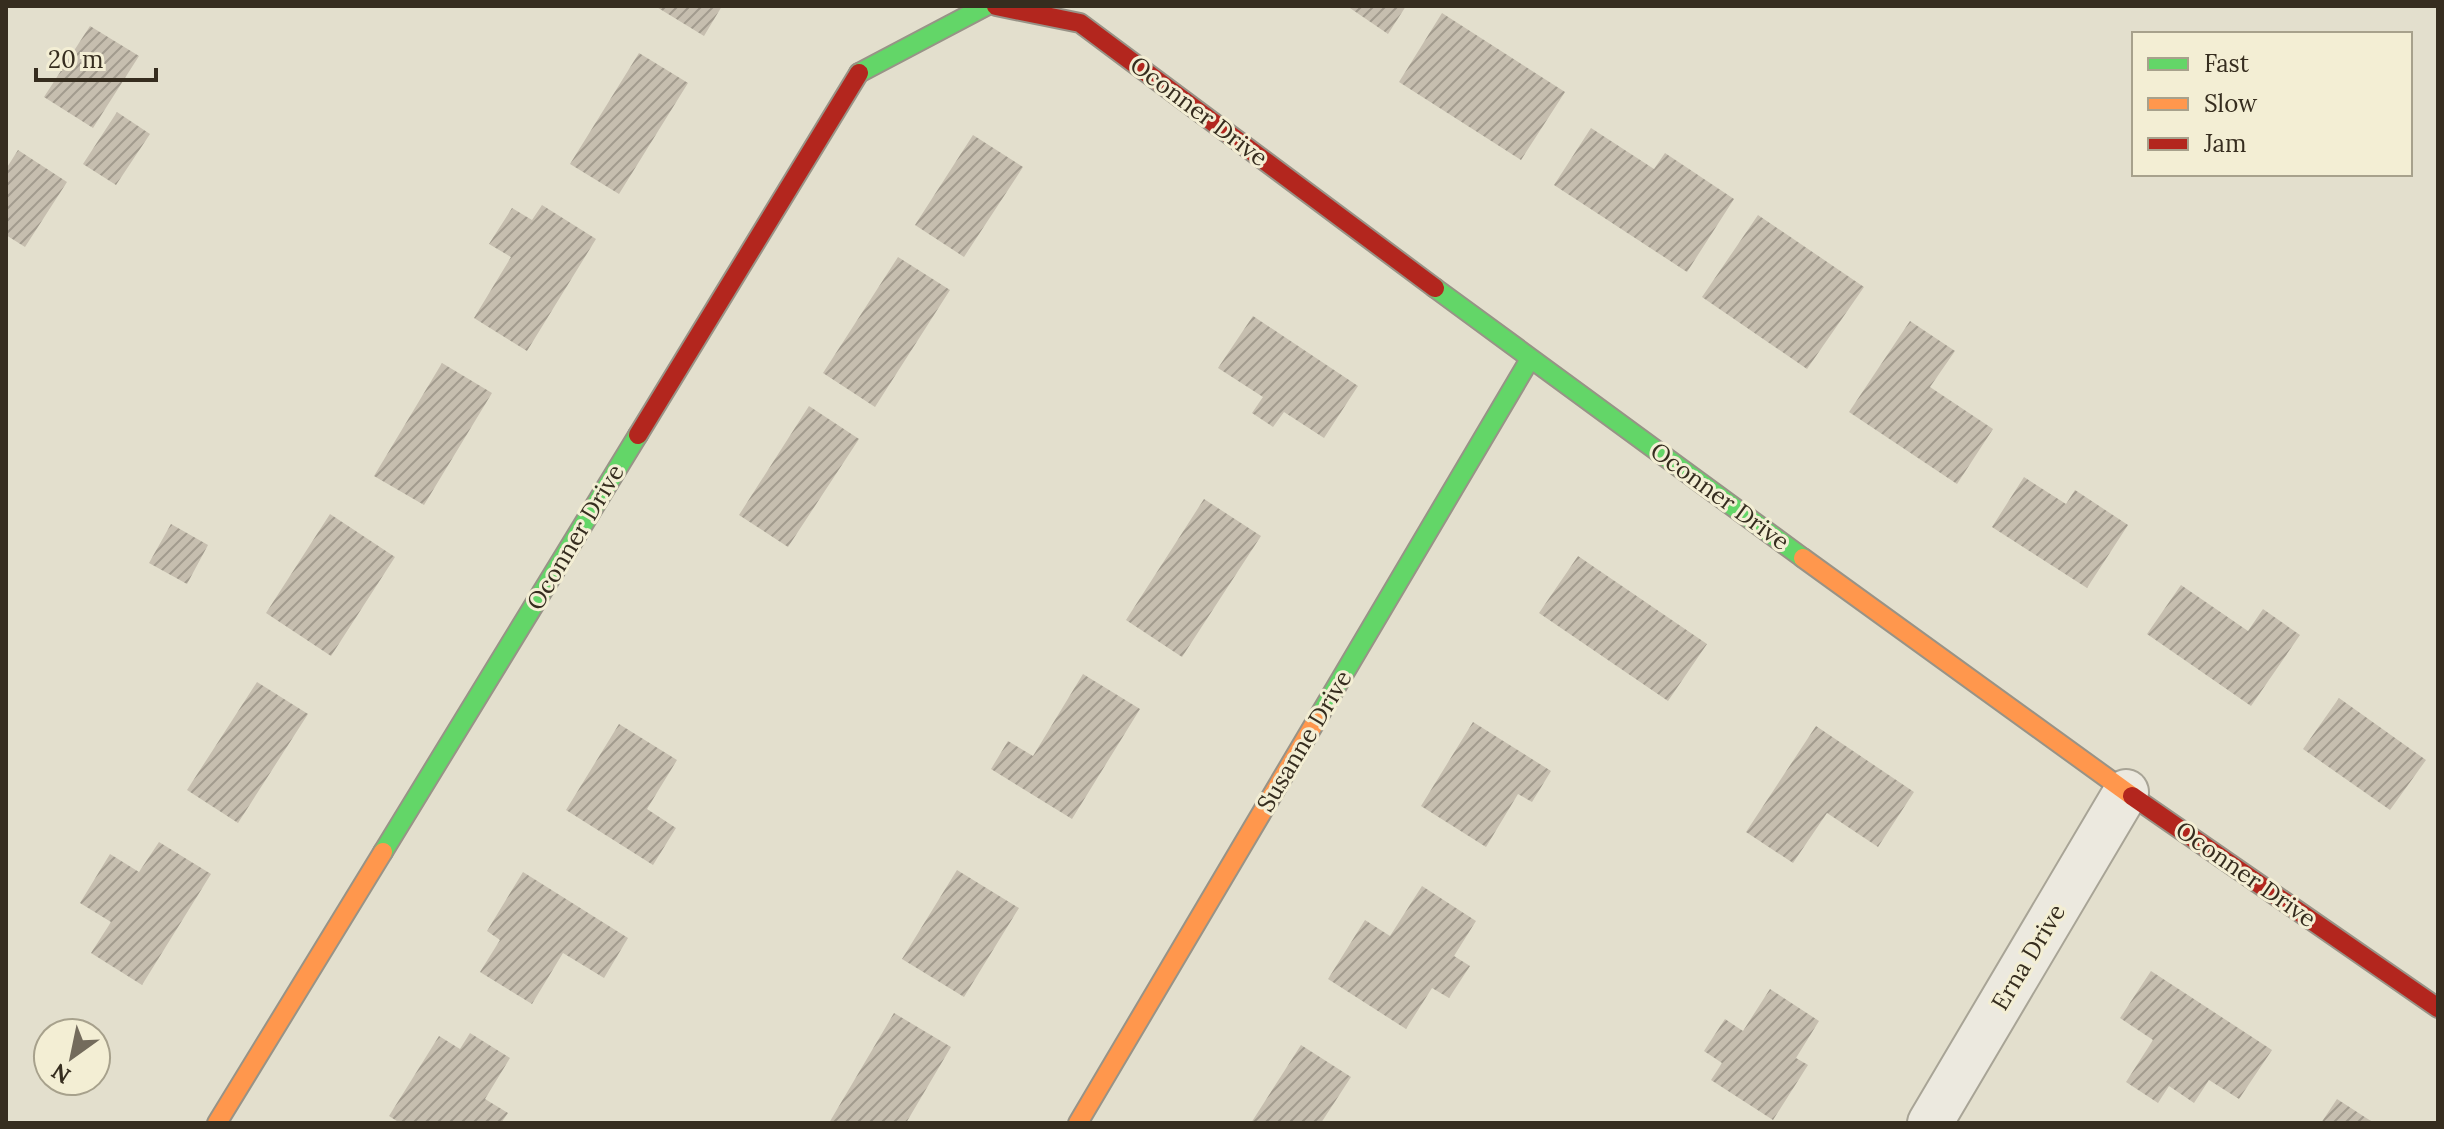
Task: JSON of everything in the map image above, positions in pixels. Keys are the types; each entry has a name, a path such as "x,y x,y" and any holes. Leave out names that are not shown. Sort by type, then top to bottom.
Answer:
{"street":[{"name":"Oconner Drive","path":"217,1123 859,73 986,6"},
{"name":"Oconner Drive","path":"996,6 1080,23 1530,359 2126,792 2438,1008"},
{"name":"Susanne Drive","path":"1078,1123 1530,359"},
{"name":"Erna Drive","path":"1930,1123 2126,792"}],"building":[{"path":"655,6 722,6 704,36"},
{"path":"1347,6 1406,6 1388,34"},
{"path":"1442,13 1565,92 1521,160 1399,82"},
{"path":"90,26 139,56 93,128 44,97"},
{"path":"639,53 688,83 619,194 570,164"},
{"path":"117,112 150,134 116,185 83,164"},
{"path":"1591,128 1654,169 1665,153 1734,199 1687,272 1554,185"},
{"path":"973,135 1023,167 964,257 915,225"},
{"path":"18,150 67,182 25,247 6,235 6,169"},
{"path":"542,205 596,239 527,351 474,318 511,257 489,244 512,208 532,220"},
{"path":"1758,215 1864,287 1807,369 1702,297"},
{"path":"898,257 950,290 875,407 823,373"},
{"path":"1253,316 1358,386 1324,438 1284,412 1273,427 1252,413 1263,397 1218,368"},
{"path":"1910,321 1955,351 1930,387 1993,429 1957,484 1849,412"},
{"path":"442,363 492,393 424,505 374,476"},
{"path":"809,406 859,439 788,547 739,515"},
{"path":"2024,477 2066,504 2075,490 2128,525 2087,588 1992,527"},
{"path":"1204,499 1261,536 1182,657 1126,620"},
{"path":"330,514 395,557 331,656 266,613"},
{"path":"171,524 208,545 187,584 149,563"},
{"path":"1578,556 1707,644 1668,701 1539,613"},
{"path":"2181,585 2248,631 2263,609 2300,635 2251,706 2147,634"},
{"path":"1083,674 1140,709 1072,819 991,769 1008,741 1033,756"},
{"path":"257,682 308,714 238,823 187,790"},
{"path":"2339,698 2426,760 2390,810 2303,749"},
{"path":"1473,722 1551,771 1532,802 1518,794 1486,847 1421,806"},
{"path":"619,724 677,760 647,809 676,828 653,865 566,810"},
{"path":"1816,726 1914,792 1878,847 1827,813 1793,863 1746,832"},
{"path":"159,842 211,874 142,985 91,953 111,922 80,903 110,854 139,872"},
{"path":"957,870 1019,908 964,997 902,959"},
{"path":"523,872 628,938 604,978 563,953 532,1004 480,972 500,940 487,931"},
{"path":"1422,886 1476,921 1454,956 1470,966 1449,998 1432,988 1406,1029 1328,979 1365,920 1390,936"},
{"path":"2151,971 2272,1050 2239,1099 2209,1080 2194,1103 2169,1086 2158,1103 2126,1082 2153,1040 2120,1018"},
{"path":"1770,989 1819,1021 1796,1058 1808,1065 1773,1120 1711,1080 1722,1063 1704,1051 1725,1019 1743,1031"},
{"path":"894,1013 951,1047 906,1123 829,1123"},
{"path":"470,1033 510,1058 485,1099 508,1113 501,1123 400,1123 389,1116 439,1036 460,1049"},
{"path":"1301,1045 1351,1077 1321,1123 1251,1123"},
{"path":"2337,1099 2374,1123 2321,1123"}],"traffic: fast":[{"path":"859,73 986,6"},
{"path":"1435,288 1803,558"},
{"path":"1316,721 1530,359"},
{"path":"383,852 638,435"}],"traffic: slow":[{"path":"1803,558 2132,796"},
{"path":"1078,1123 1316,721"},
{"path":"217,1123 383,852"}],"traffic: jam":[{"path":"996,6 1080,23 1435,288"},
{"path":"638,435 859,73"},
{"path":"2132,796 2438,1008"}]}
